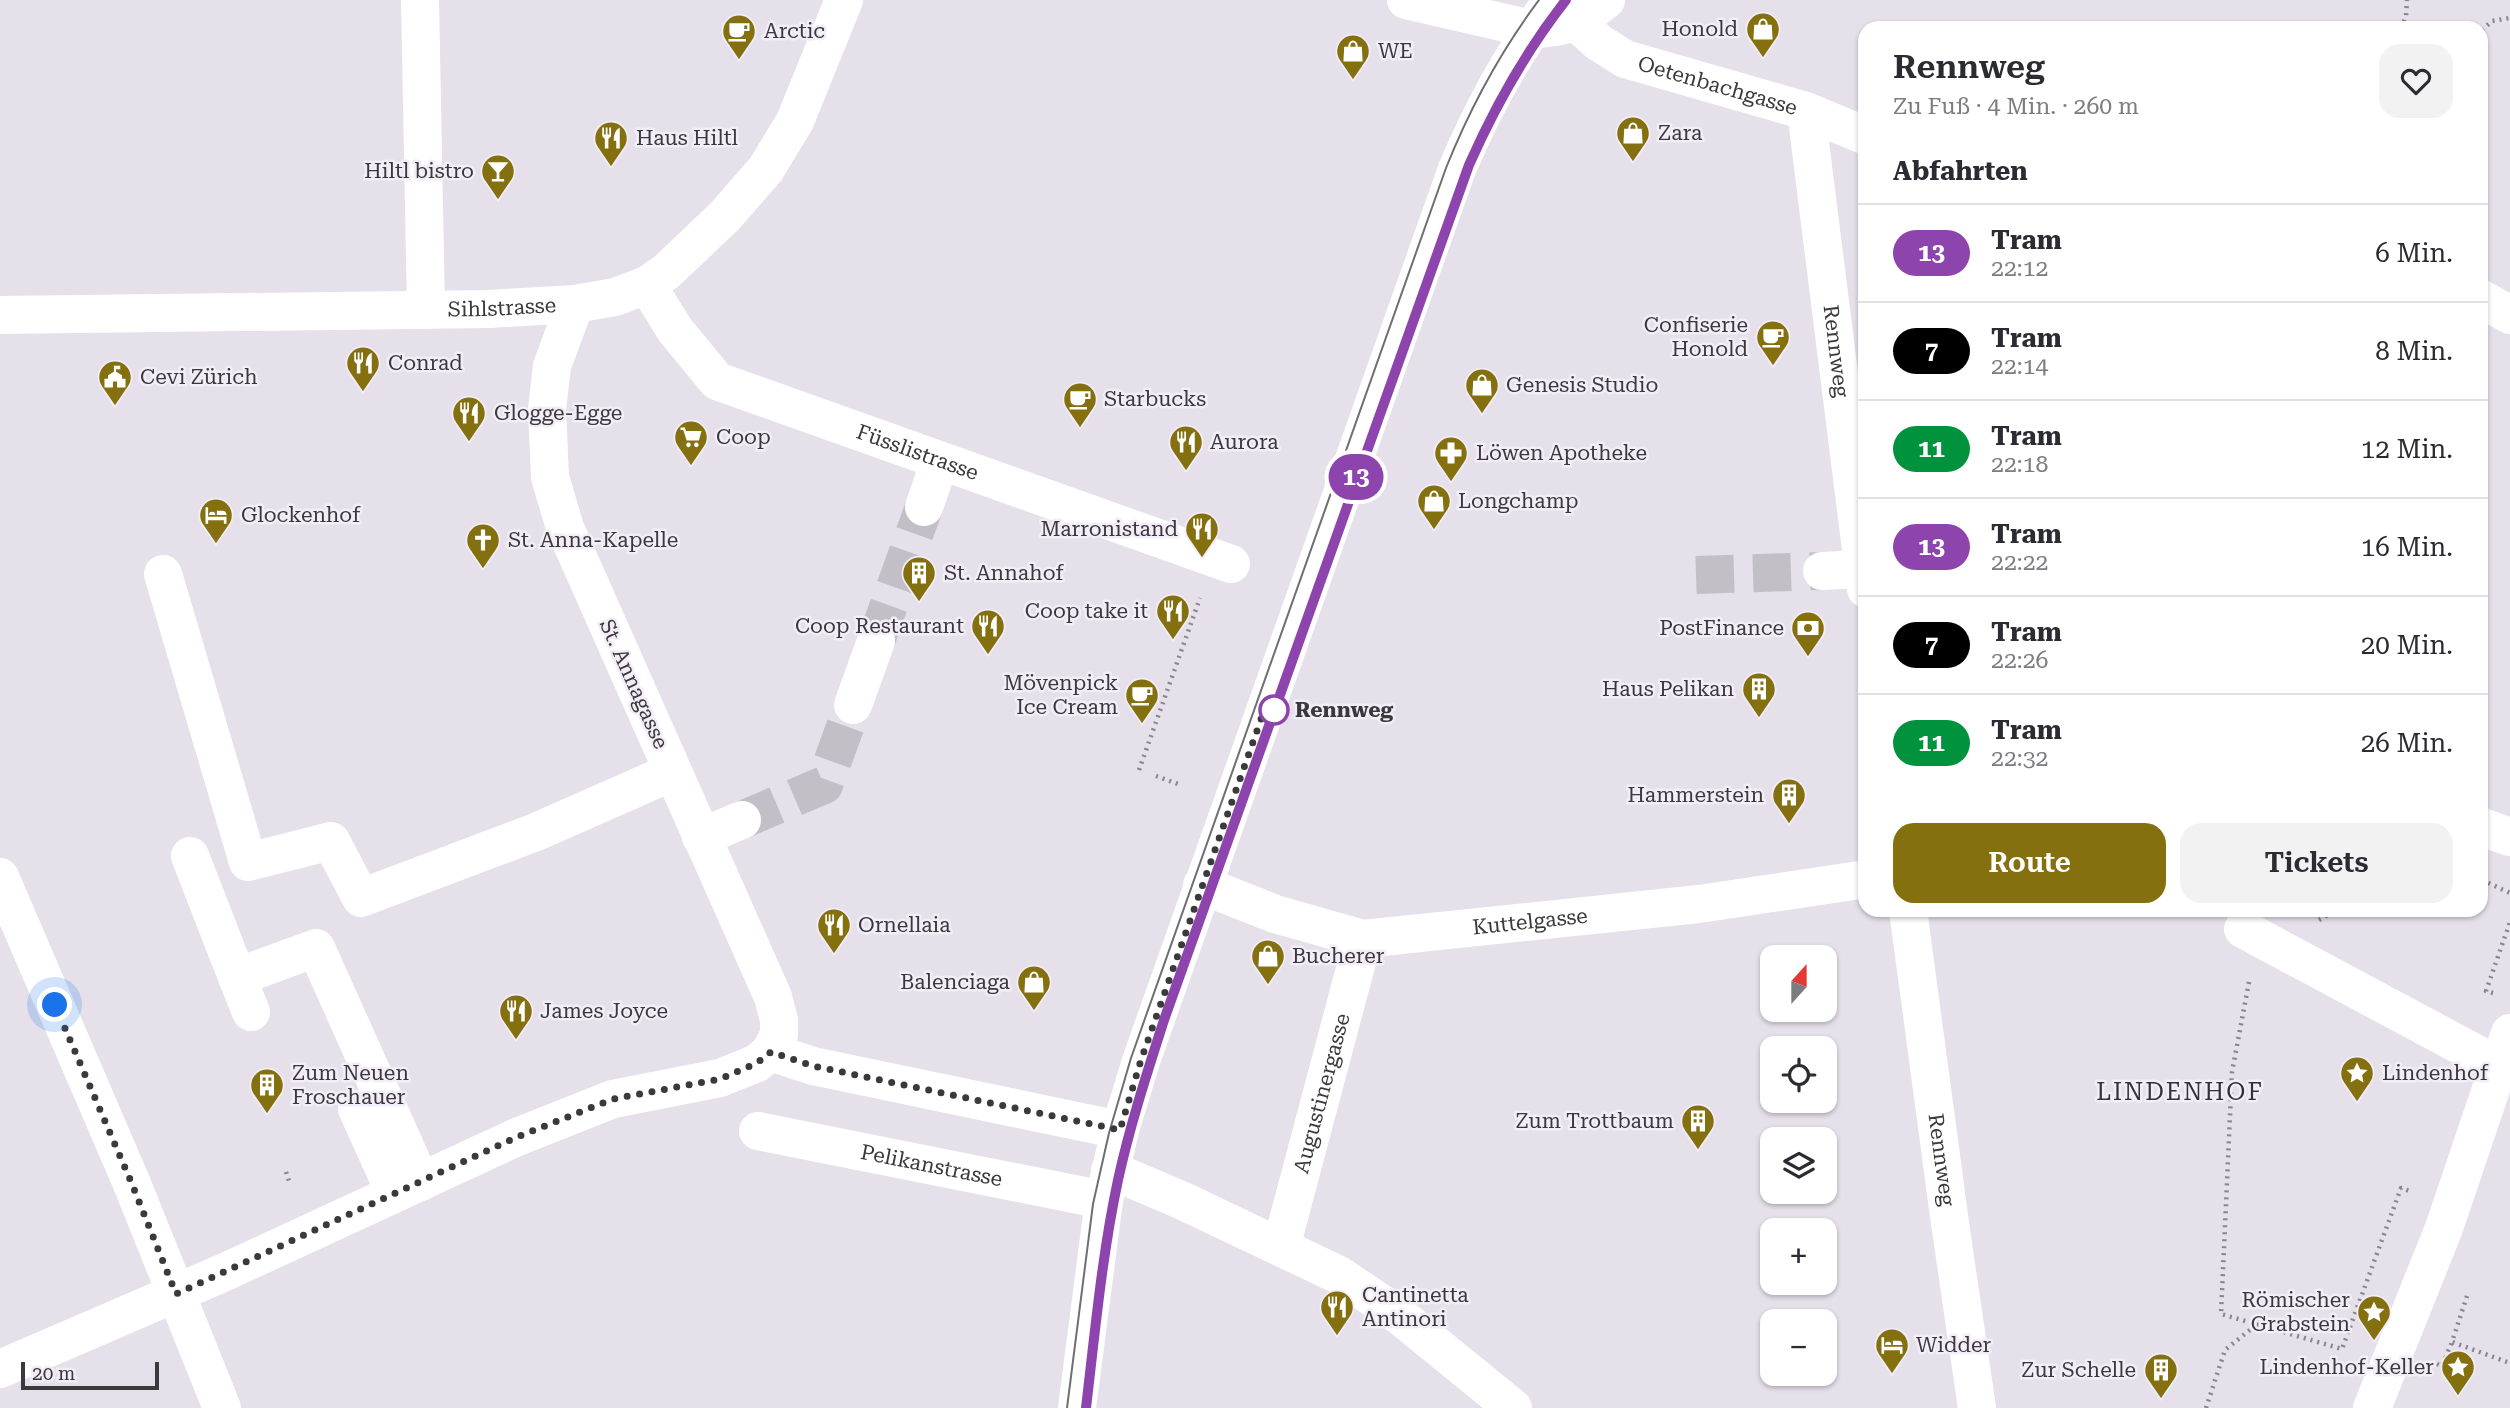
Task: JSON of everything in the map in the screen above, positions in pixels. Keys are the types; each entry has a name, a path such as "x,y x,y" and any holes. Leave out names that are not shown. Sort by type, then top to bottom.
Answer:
{"street":[{"path":"420,0 426,310"},
{"name":"Sihlstrasse","path":"0,315 426,310 575,304 615,297 647,285 685,255 725,216 766,169 794,121 844,0"},
{"path":"1406,0 1553,17 1606,0"},
{"path":"1077,1408 1107,1185 1141,1060 1447,193 1488,100 1553,17"},
{"name":"Oetenbachgasse","path":"1553,17 1625,59 1806,111 1858,133"},
{"name":"Rennweg","path":"1806,111 1858,531"},
{"name":"Füsslistrasse","path":"647,285 675,330 717,381 1231,564"},
{"path":"2488,302 2510,315"},
{"name":"St. Annagasse","path":"575,304 552,366 547,410 550,477 565,528 773,997 779,1020 779,1035 771,1052"},
{"path":"924,507 940,461"},
{"path":"1822,570 1858,578"},
{"path":"163,574 248,862 331,841 361,898 536,832 672,772"},
{"path":"853,705 876,641"},
{"path":"701,837 742,820"},
{"path":"2488,829 2510,836"},
{"path":"190,856 251,1012"},
{"path":"0,877 132,1184 222,1408"},
{"name":"Kuttelgasse","path":"1202,885 1275,914 1363,939 1699,904 1858,880"},
{"name":"Rennweg","path":"1909,917 1977,1408"},
{"path":"2259,937 2505,1050 2447,1217 2372,1408"},
{"name":"Augustinergasse","path":"1281,1247 1363,939"},
{"path":"237,977 316,948 408,1188"},
{"path":"0,1369 176,1294 517,1137 613,1099 720,1079 757,1063 771,1052 813,1066 1120,1130"},
{"path":"357,1109 408,1188"},
{"name":"Pelikanstrasse","path":"758,1131 1107,1185"},
{"path":"1107,1185 1281,1247 1339,1275 1400,1317 1513,1408"}],"path":[{"path":"2404,21 2407,0"},
{"path":"2488,25 2492,21 2510,18"},
{"path":"1139,770 1197,606"},
{"path":"1156,776 1178,784"},
{"path":"2488,883 2510,893"},
{"path":"2317,917 2259,937 2232,1072 2221,1314 2342,1349 2402,1188 2447,1217"},
{"path":"2498,995 2486,991 2510,922"},
{"path":"286,1172 290,1184"},
{"path":"2442,1366 2468,1294"},
{"path":"2206,1408 2225,1350 2256,1324"},
{"path":"2452,1342 2510,1363"}],"tunnel":[{"path":"876,641 924,507"},
{"path":"1696,575 1822,571"},
{"path":"742,820 824,785 853,705"}],"tram line":[{"path":"1067,1408 1093,1204 1109,1133 1131,1058 1446,168 1487,81 1539,0"},
{"path":"1086,1408 1112,1208 1133,1120 1164,1020 1469,165 1512,80 1566,0"},
{"name":"13","path":"1086,1408 1118,1182 1135,1114 1164,1020 1469,165 1503,93 1530,49 1566,0"}],"place":[{"name":"Honold","path":"1763,59"},
{"name":"Arctic","path":"739,61"},
{"name":"WE","path":"1353,81"},
{"name":"Zara","path":"1633,163"},
{"name":"Haus Hiltl","path":"611,168"},
{"name":"Hiltl bistro","path":"498,201"},
{"name":"Confiserie Honold","path":"1773,367"},
{"name":"Conrad","path":"363,393"},
{"name":"Cevi Zürich","path":"115,407"},
{"name":"Genesis Studio","path":"1482,415"},
{"name":"Starbucks","path":"1080,429"},
{"name":"Glogge-Egge","path":"469,443"},
{"name":"Coop","path":"691,467"},
{"name":"Aurora","path":"1186,472"},
{"name":"Löwen Apotheke","path":"1451,483"},
{"name":"Longchamp","path":"1434,531"},
{"name":"Glockenhof","path":"216,545"},
{"name":"Marronistand","path":"1202,559"},
{"name":"St. Anna-Kapelle","path":"483,570"},
{"name":"St. Annahof","path":"919,603"},
{"name":"Coop take it","path":"1173,641"},
{"name":"Coop Restaurant","path":"988,656"},
{"name":"PostFinance","path":"1808,658"},
{"name":"Rennweg","path":"1274,710"},
{"name":"Haus Pelikan","path":"1759,719"},
{"name":"Mövenpick Ice Cream","path":"1142,725"},
{"name":"Hammerstein","path":"1789,825"},
{"name":"Ornellaia","path":"834,955"},
{"name":"Bucherer","path":"1268,986"},
{"name":"Balenciaga","path":"1034,1012"},
{"name":"James Joyce","path":"516,1041"},
{"name":"Lindenhof","path":"2357,1103"},
{"name":"Zum Neuen Froschauer","path":"267,1115"},
{"name":"Zum Trottbaum","path":"1698,1151"},
{"name":"Cantinetta Antinori","path":"1337,1337"},
{"name":"Römischer Grabstein","path":"2374,1342"},
{"name":"Widder","path":"1892,1375"},
{"name":"Lindenhof-Keller","path":"2458,1397"},
{"name":"Zur Schelle","path":"2161,1400"}],"district":[{"name":"LINDENHOF","path":"2180,1092"}],"route":[{"path":"55,1005 176,1294 517,1137 613,1099 720,1079 757,1063 771,1052 813,1066 1120,1130 1141,1060 1265,708 1274,710"}]}
